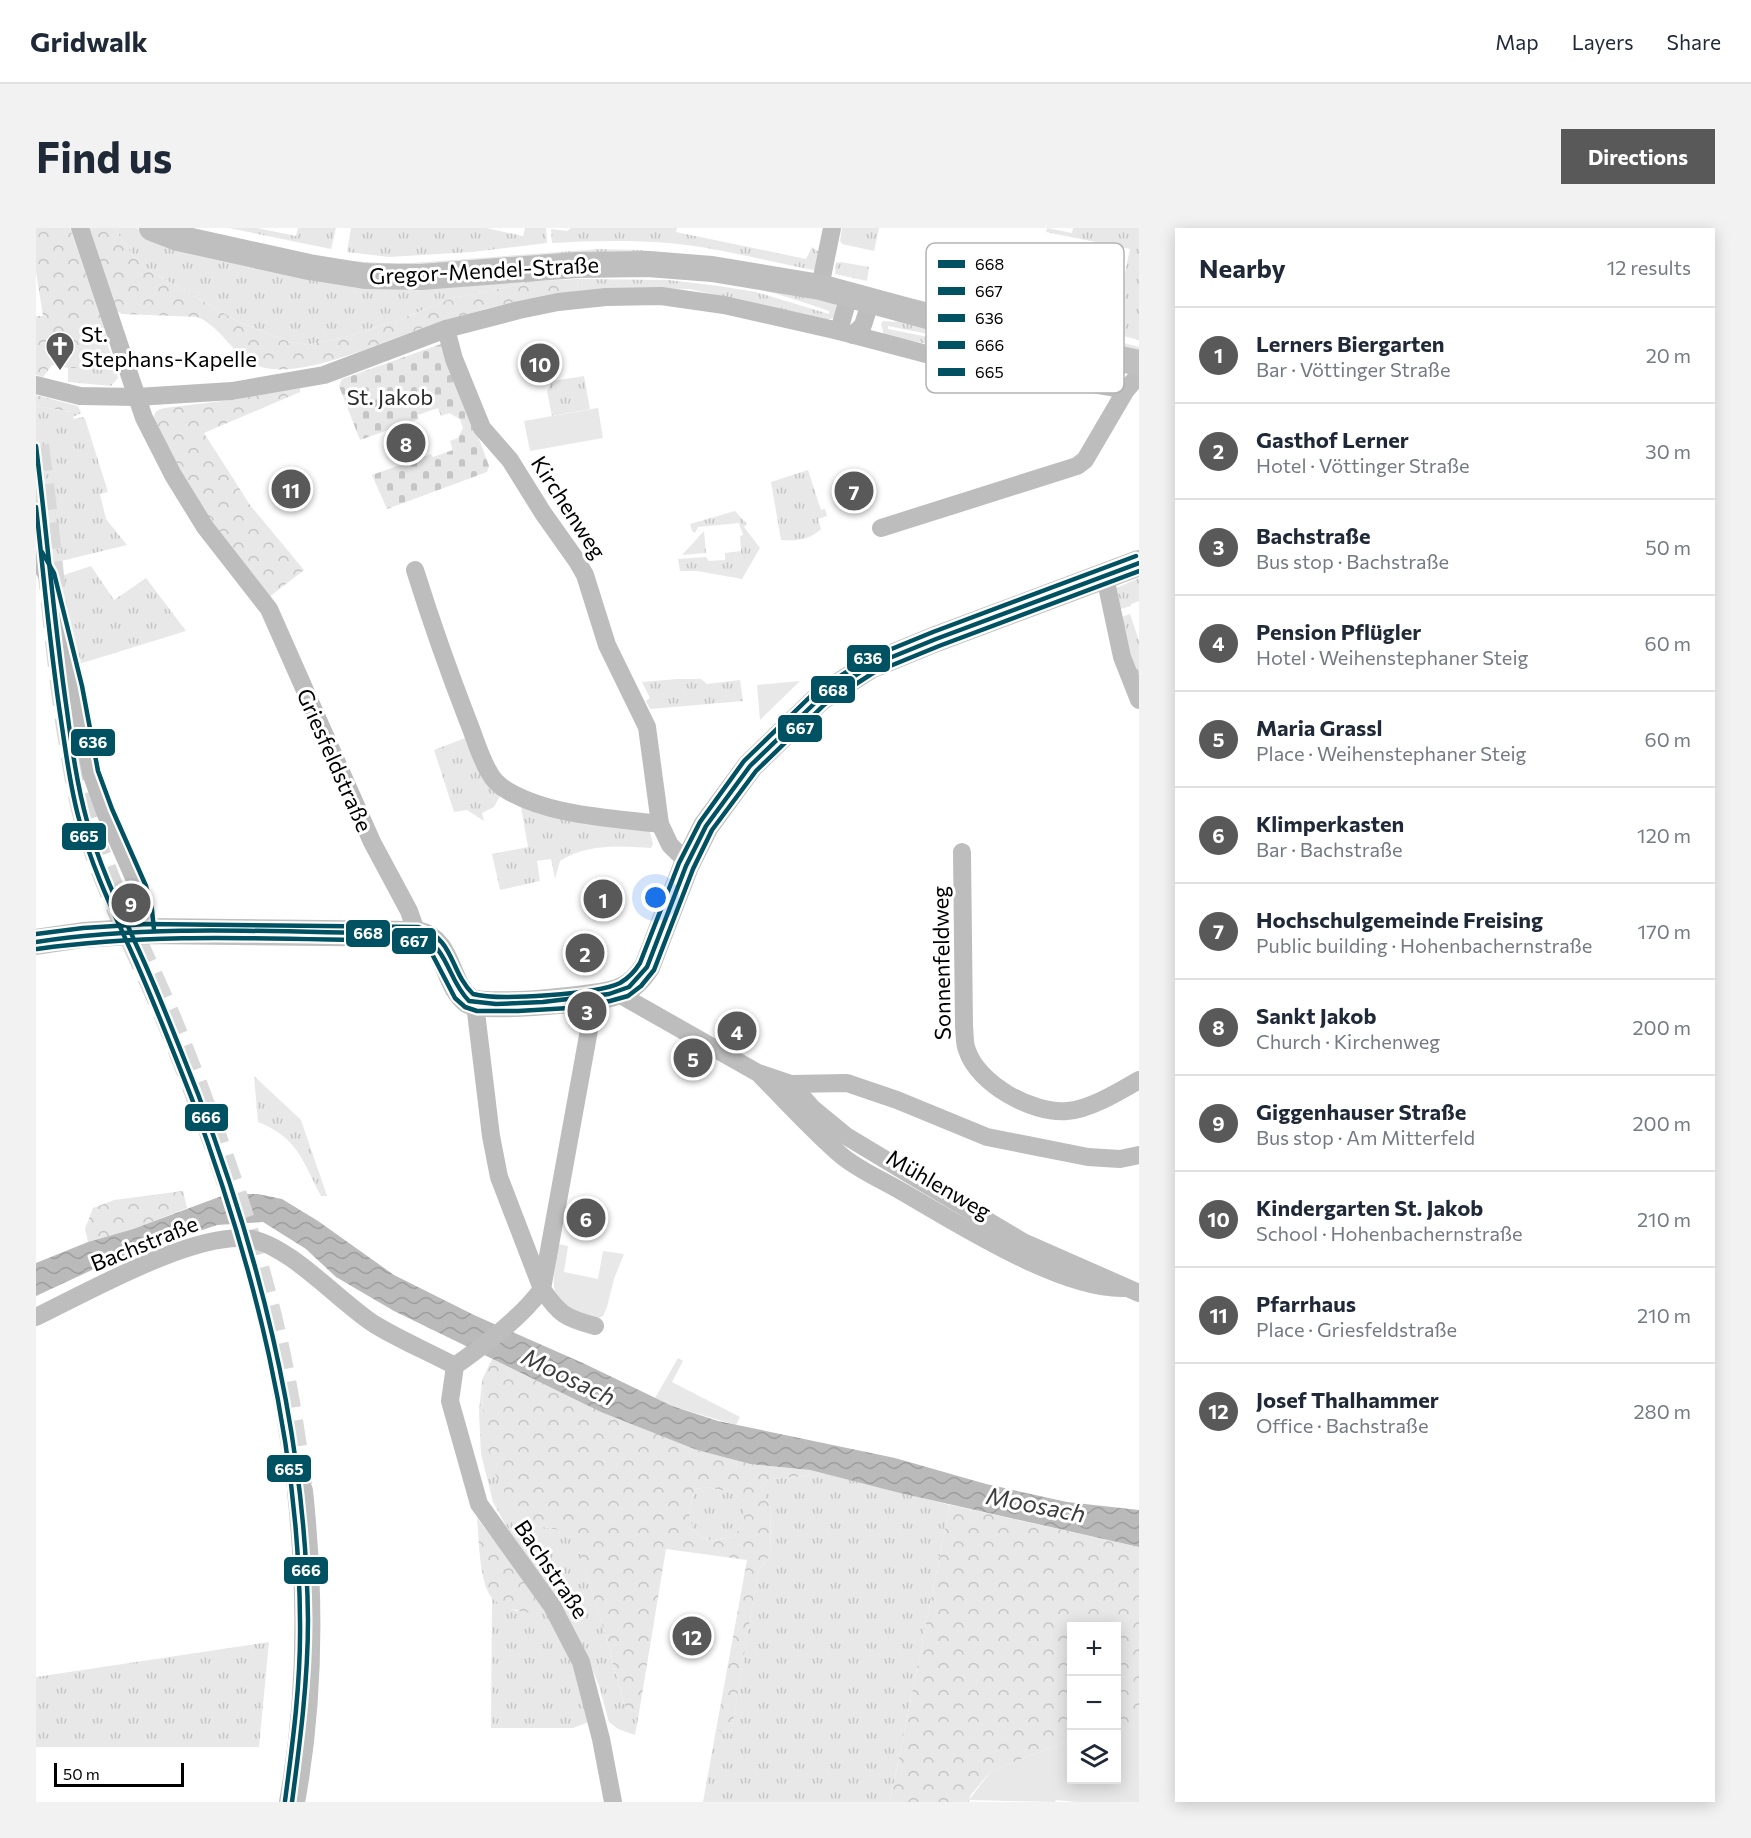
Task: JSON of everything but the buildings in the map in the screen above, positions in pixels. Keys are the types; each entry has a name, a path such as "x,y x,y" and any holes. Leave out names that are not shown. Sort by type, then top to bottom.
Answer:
{"main road":[{"name":"Gregor-Mendel-Straße","path":"152,228 178,238 365,276 421,277 538,266 648,264 712,269 820,287 926,316"},
{"name":"Gregor-Mendel-Straße","path":"1124,360 1139,363"},
{"path":"36,942 83,935 147,931 417,934 435,942 458,985 475,1004 488,1005 606,995 628,988 647,967 689,859 706,826 750,766 820,698 870,666 1139,563"},
{"path":"292,1802 302,1734 307,1668 308,1581 300,1491"}],"street":[{"name":"Griesfeldstraße","path":"80,228 144,418 194,511 215,542 268,609 368,833 409,911 417,934"},
{"path":"820,287 832,228"},
{"path":"36,385 80,396 137,397 232,391 324,375 446,329 558,302 606,297 661,296 724,304 926,354"},
{"path":"846,333 863,325 860,297"},
{"name":"Kirchenweg","path":"446,329 454,359 482,428 510,460 585,575 607,645 647,727 660,824 670,845 689,859"},
{"path":"880,528 1077,466 1085,460 1126,390 1139,375"},
{"path":"36,556 47,575 83,726 91,772 102,805 141,895 147,931"},
{"path":"415,570 465,712 495,782 524,799 559,809 593,816 660,824"},
{"path":"1104,577 1122,657 1139,700"},
{"name":"Sonnenfeldweg","path":"962,852 964,1027 967,1050 987,1081 1033,1106 1068,1111 1087,1106 1139,1080"},
{"path":"462,1361 518,1315 538,1294 606,995 758,1073 791,1084 847,1083 897,1100 987,1137 1088,1157 1120,1159 1139,1155"},
{"path":"475,1004 488,1113 499,1177 538,1294 572,1320 595,1326"},
{"name":"Mühlenweg","path":"758,1073 844,1157 939,1213 1050,1271 1093,1286 1132,1291"},
{"name":"Mühlenweg","path":"791,1084 812,1108 846,1136 1023,1242 1132,1291"},
{"name":"Bachstraße","path":"36,1317 150,1263 202,1243 227,1238 254,1240 282,1253 375,1324 462,1361 450,1401 478,1504 552,1606 581,1662 601,1739 613,1802"}],"green space":[{"path":"36,228 70,228 105,330 108,346 95,368 68,368 52,365 43,377 36,375 36,316 43,316 36,272"},
{"path":"87,228 114,228 145,268 239,322 290,342 308,345 345,337 399,320 452,298 538,281 578,279 577,291 487,308 332,360 294,369 276,369 252,363 235,350 214,327 197,317 122,314 115,310"},
{"path":"114,228 137,228 142,232 345,282 617,272 766,286 835,304 837,307 835,316 825,319 689,289 625,288 577,291 578,279 668,280 756,292 829,314 829,311 763,290 700,280 619,277 537,278 538,281 452,298 399,320 345,337 308,345 290,342 239,322 145,268"},
{"path":"229,228 257,228 296,236 298,228 336,228 331,249"},
{"path":"351,228 486,228 523,236 525,228 546,228 547,243 472,252 389,257 347,252"},
{"path":"571,228 677,228 676,232 806,259 812,247 819,252 816,269 813,270 723,251 668,243 610,241 552,243 551,229 567,231"},
{"path":"842,228 879,228 874,251 842,244 840,241"},
{"path":"1047,228 1072,233 1073,228 1139,228 1139,340 1124,336 1124,277 1130,249 1124,248 1124,243 1100,243 1046,232"},
{"path":"599,249 641,250 703,256 389,269 351,261 398,264"},
{"path":"836,263 869,267 867,281 835,274"},
{"path":"902,298 926,302 926,304"},
{"path":"898,319 926,326 926,334 888,326 888,329 926,337 926,344 884,335 881,324 883,321 897,322"},
{"path":"1124,343 1139,347 1139,354 1124,350"},
{"name":"St. Jakob","path":"441,344 451,363 489,466 487,472 387,509 372,475 431,454 433,457 453,450 450,441 458,438 463,428 460,419 449,413 441,416 438,408 418,415 419,419 360,440 339,386 342,379"},
{"path":"108,346 118,378 111,386 68,382 68,368 87,366 96,362"},
{"path":"584,376 590,409 552,416 547,391 552,381"},
{"path":"300,388 300,392 204,433 250,505 304,570 268,598 199,507 154,421 154,416 157,411 164,408 239,399"},
{"path":"36,395 78,406 72,412 36,406"},
{"path":"36,406 71,412 78,406 81,413 73,417 74,419 83,417 85,419 108,492 100,494 106,519 127,545 49,564 36,539"},
{"path":"598,408 603,438 530,451 524,421"},
{"path":"808,470 821,510 825,509 827,516 818,519 821,529 812,536 797,540 781,540 771,482"},
{"path":"735,511 747,524 744,527 760,548 742,579 697,571 680,571 678,559 706,557 709,561 725,560 725,553 741,551 740,536 743,535 739,523 698,527 695,533 690,524"},
{"path":"704,531 706,553 682,555"},
{"path":"91,566 114,600 146,578 186,631 79,664 73,634 55,578"},
{"path":"1139,578 1139,601 1117,610 1114,589"},
{"path":"1130,614 1139,641 1139,686 1118,618"},
{"path":"701,679 707,684 740,680 743,701 650,709 646,701 650,698 642,682"},
{"path":"800,681 760,720 757,685"},
{"path":"468,737 500,796 494,807 482,813 484,821 467,810 454,812 434,750"},
{"path":"521,807 649,829 653,844 651,848 604,847 582,851 560,861 555,879 551,859 537,861 540,881 500,890 492,854 528,847"},
{"path":"254,1076 301,1120 327,1196 321,1196 291,1143 271,1128 258,1122"},
{"path":"183,1191 187,1208 133,1229 88,1242 85,1229 93,1208 114,1200"},
{"path":"558,1244 568,1246 564,1272 598,1279 603,1251 624,1254 603,1316 596,1319 579,1313 560,1300 554,1284"},
{"path":"678,1358 683,1361 672,1382 740,1417 736,1425 672,1406 655,1398"},
{"path":"492,1359 697,1450 750,1464 810,1470 807,1476 771,1479 761,1487 771,1509 770,1555 758,1571 731,1734 716,1730 747,1560 666,1549 639,1713 625,1708 606,1637 576,1542 558,1530 534,1525 513,1509 495,1474 483,1419 482,1380","holes":["707,1487 733,1493 744,1502 744,1521 734,1537 710,1540 693,1532 689,1512 695,1489"]},
{"path":"482,1380 483,1419 534,1525 558,1530 576,1541 625,1708 639,1713 635,1735 618,1729 609,1722 588,1658 558,1602 505,1524 493,1502 481,1454 479,1412"},
{"path":"810,1470 950,1505 890,1802 703,1802 716,1730 731,1733 758,1571 770,1555 771,1509 761,1487 771,1479 807,1476"},
{"path":"707,1487 733,1493 744,1502 744,1521 734,1537 710,1540 693,1532 689,1512 695,1489"},
{"path":"950,1505 1139,1547 1139,1729 1121,1729 1121,1622 1067,1622 1067,1742 991,1771 970,1796 969,1802 890,1802"},
{"path":"477,1518 546,1608 536,1614 519,1611 506,1607 492,1598 484,1582"},
{"path":"492,1598 516,1611 546,1608 568,1649 589,1722 573,1728 491,1728"},
{"path":"269,1642 259,1747 36,1747 36,1677"},
{"path":"1121,1729 1139,1729 1139,1802 969,1800 991,1771 1067,1742 1067,1784 1121,1784"}],"water":[{"name":"Moosach","path":"227,1194 258,1194 282,1199 318,1221 394,1275 474,1315 585,1364 672,1406 718,1421 895,1458 986,1484 1067,1502 1139,1510 1139,1547 900,1493 810,1470 750,1464 697,1450 601,1412 394,1311 336,1277 306,1249 263,1222 217,1225 107,1263 36,1296 36,1263 88,1242 133,1229"}],"tunnel":[{"path":"36,446 64,692 84,808 99,859 187,1065 244,1227 277,1351 300,1491"}],"transit line":[{"name":"666","path":"36,446 62,678 75,766 87,821 106,876 166,1013 221,1157 260,1287 289,1419 299,1486 308,1620 305,1689 292,1802"},
{"name":"665","path":"36,507 57,693 71,782 84,838 97,874 165,1030 214,1162 253,1290 282,1421 298,1554 300,1621 298,1688 285,1801"},
{"name":"636","path":"42,552 54,573 82,686 98,771 146,886 154,930"},
{"name":"636","path":"36,934 147,924 418,927 439,939 465,985 473,994 504,997 548,995 591,990 620,983 640,963 679,863 700,822 744,761 815,692 867,659 1136,556"},
{"name":"668","path":"36,942 83,936 178,931 417,934 436,947 469,1001 496,1004 543,1002 609,994 629,987 647,967 686,866 706,826 750,766 820,698 870,666 1139,563"},
{"name":"667","path":"37,949 84,943 178,938 416,941 430,950 455,998 465,1007 477,1011 569,1008 628,996 641,986 654,970 693,869 712,830 756,771 825,704 873,673 1139,571"}],"place":[{"name":"Kindergarten St. Jakob","path":"540,363"},
{"name":"St. Stephans-Kapelle","path":"60,372"},
{"name":"Sankt Jakob","path":"406,443"},
{"name":"Pfarrhaus","path":"291,489"},
{"name":"Hochschulgemeinde Freising","path":"854,491"},
{"name":"Lerners Biergarten","path":"603,899"},
{"name":"Giggenhauser Straße","path":"131,903"},
{"name":"Gasthof Lerner","path":"585,953"},
{"name":"Bachstraße","path":"587,1011"},
{"name":"Pension Pflügler","path":"737,1031"},
{"name":"Maria Grassl","path":"693,1058"},
{"name":"Klimperkasten","path":"586,1218"},
{"name":"Josef Thalhammer","path":"692,1636"}]}
